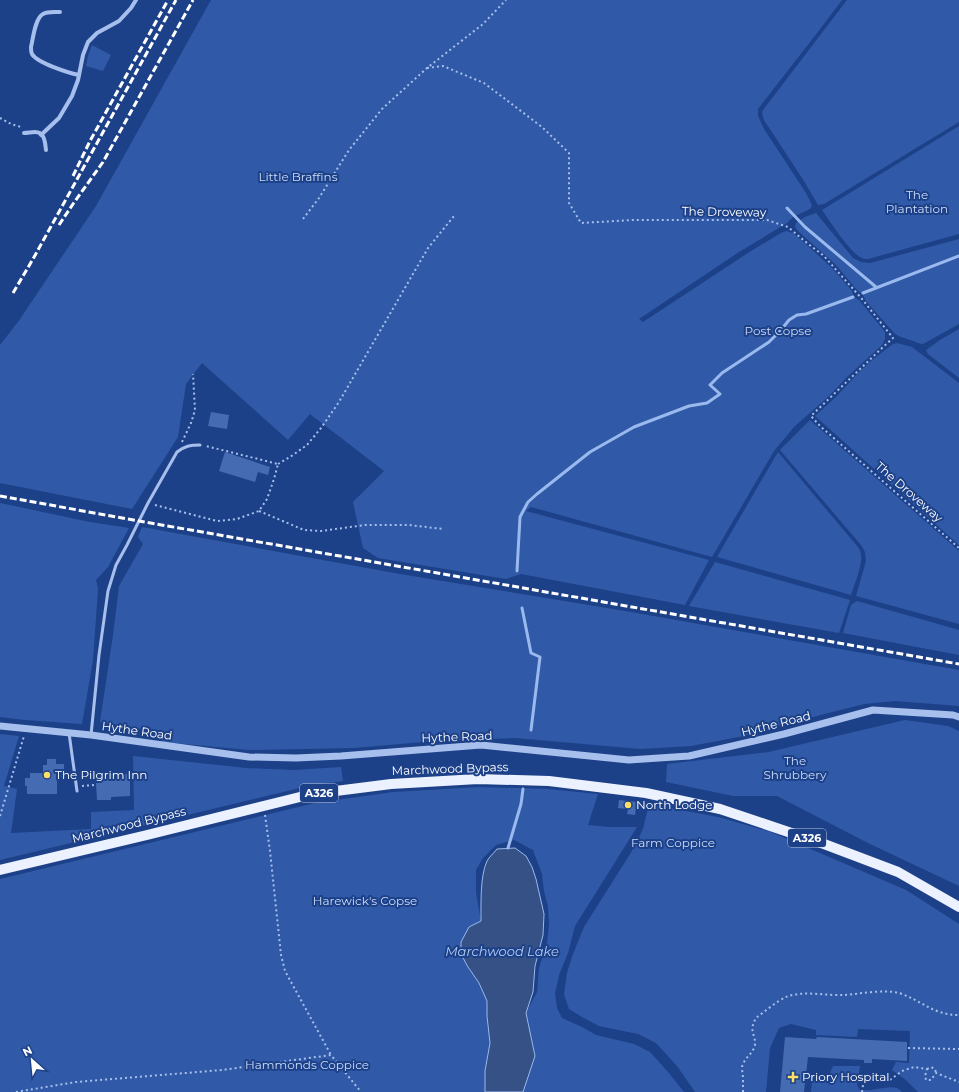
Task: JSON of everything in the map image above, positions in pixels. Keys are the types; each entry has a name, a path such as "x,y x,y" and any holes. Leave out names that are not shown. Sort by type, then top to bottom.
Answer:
{"main road":[{"name":"Marchwood Bypass","path":"0,870 312,794 391,784 478,779 549,781 646,793 720,809 832,847 898,872 959,907"}],"street":[{"path":"41,134 64,112 72,96 88,42 97,33 119,21 136,0"},
{"path":"60,12 48,12 40,16 37,22 31,47 32,51 35,57 46,63 63,71 79,75"},
{"path":"26,133 36,132 41,134 44,138 46,150"},
{"name":"Hythe Road","path":"0,726 92,736 249,757 296,758 341,756 481,744 629,760 689,756 784,734 874,710 953,715 959,717"}],"lane":[{"path":"92,736 99,656 108,591 116,565 148,503 177,452 184,446 191,444 200,445"},
{"path":"69,734 77,791"}],"path":[{"path":"303,219 319,198 349,150 382,109 427,68 483,24 506,0"},
{"name":"The Droveway","path":"427,68 443,66 484,83 542,127 568,153 569,203 581,223 633,220 767,220 788,226 824,256 862,299 893,338 811,416 820,426 959,548"},
{"path":"0,118 11,124 26,128 28,130 26,133"},
{"path":"200,445 278,464 307,445 339,402 428,248 454,216"},
{"path":"177,452 192,423 195,410 193,374"},
{"path":"148,503 217,521 237,519 259,510 267,499 278,464"},
{"path":"259,510 304,530 321,531 365,525 409,526 443,529"},
{"path":"0,816 26,729"},
{"path":"76,786 94,786"},
{"path":"264,806 281,956 285,971 331,1055 361,1092"},
{"path":"743,1092 742,1067 745,1060 754,1050 755,1043 752,1032 753,1024 756,1018 785,997 797,994 832,995 886,992 898,993 938,1012 959,1015"},
{"path":"908,1048 959,1049"},
{"path":"16,1092 76,1082 222,1070 331,1055"},
{"path":"890,1080 902,1071 914,1067 927,1069 931,1067 935,1069 936,1073 959,1082"},
{"path":"927,1069 925,1076 926,1080 931,1080 936,1073"},
{"path":"862,1092 863,1085 876,1075"}],"green space":[{"path":"211,0 842,0 758,109 758,116 764,129 806,193 812,206 810,209 793,217 787,223 739,252 639,319 643,322 751,251 786,231 793,233 807,245 832,268 852,291 854,297 859,300 885,332 885,339 882,345 794,427 774,451 712,557 531,507 526,511 709,560 685,605 521,574 506,579 378,558 363,548 353,502 384,471 310,414 288,440 202,363 186,384 178,437 132,509 0,483 0,345 18,322 96,206"},
{"path":"847,0 959,0 959,122 824,204 818,205 764,120 762,113"},
{"path":"92,45 111,55 103,71 86,66"},
{"name":"The Plantation","path":"959,126 959,234 868,259 863,259 857,255 846,244 822,210"},
{"path":"816,213 853,258 861,262 870,263 959,239 959,324 923,344 900,337 894,333 835,264 795,227 796,223 805,217"},
{"path":"959,329 959,378 928,354 926,350"},
{"path":"897,343 912,347 959,383 959,545 815,416 872,360 893,344"},
{"path":"810,420 959,551 959,624 856,596 866,561 865,552 861,545 780,450"},
{"path":"778,452 860,550 861,564 851,595 717,557"},
{"path":"0,503 90,522 129,528 108,567 96,580 98,589 93,660 82,724 0,717"},
{"path":"142,527 400,574 631,612 959,670 959,706 895,701 864,704 744,736 691,746 641,749 515,738 435,741 354,748 249,750 162,742 163,733 100,722 119,586 143,544 138,537"},
{"path":"715,562 850,600 839,633 689,606"},
{"path":"857,601 959,630 959,655 843,633 851,605"},
{"name":"The Shrubbery","path":"905,720 948,726 959,731 959,886 868,843 777,796 733,796 666,782 667,764 769,752"},
{"path":"0,734 19,736 4,786 17,789 11,833 91,829 91,812 134,810 133,756 246,768 294,770 341,767 343,781 308,786 0,860"},
{"path":"479,787 548,789 598,794 588,825 637,827 575,926 568,953 559,975 555,993 557,1008 562,1018 596,1035 634,1044 650,1052 684,1092 523,1092 535,1056 526,1013 537,992 539,968 547,943 549,925 548,907 542,874 533,850 514,840 496,845 483,858 476,870 476,893 481,921 469,928 461,942 461,954 479,983 487,1001 490,1043 485,1071 485,1092 0,1092 0,879 315,803 393,792"},
{"name":"Farm Coppice","path":"649,804 718,817 771,832 906,890 959,924 959,1092 918,1092 906,1080 892,1070 896,1062 909,1063 910,1031 858,1029 857,1037 816,1035 816,1030 791,1024 779,1028 770,1048 766,1092 695,1092 677,1066 656,1043 638,1034 599,1026 569,1009 564,994 567,973 573,954 584,927 632,851 643,829"},
{"path":"833,1066 860,1066 857,1085 860,1090 893,1087 902,1092 811,1092 812,1080 824,1081 829,1075"}],"water":[{"name":"Marchwood Lake","path":"515,848 526,856 532,867 544,914 543,935 535,966 533,992 526,1013 535,1056 523,1092 485,1092 485,1071 490,1043 487,1001 479,983 461,954 461,942 469,927 481,921 482,882 487,861 497,849"}],"building":[{"path":"211,412 229,415 227,429 208,426"},
{"path":"225,452 270,467 268,475 258,472 255,482 219,471"},
{"name":"The Pilgrim Inn","path":"47,759 56,759 56,764 64,764 64,777 57,777 57,794 27,794 25,778 30,778 30,773 43,773 43,765 47,765"},
{"name":"The Pilgrim Inn","path":"130,774 130,796 111,797 111,800 97,800 96,783 100,783 99,775"},
{"name":"North Lodge","path":"619,800 637,802 635,815 627,814 628,809 618,808"},
{"name":"Priory Hospital","path":"785,1037 816,1039 817,1037 907,1042 907,1061 872,1059 872,1063 864,1063 864,1060 808,1057 804,1092 780,1092"}],"waterway":[{"path":"787,208 805,227 876,287"},
{"path":"863,293 959,256"},
{"path":"517,571 520,517 528,502 537,494 590,452 634,427 689,406 707,403 720,394 710,385 722,373 769,342 789,320 797,315 806,314 853,297"},
{"path":"522,608 531,653 540,657 531,730"},
{"path":"508,848 521,804 523,789"}],"railway":[{"path":"73,176 90,141 168,0"},
{"path":"13,293 176,0"},
{"path":"59,225 103,162 193,0"},
{"path":"0,496 959,664"}],"place":[{"name":"The Pilgrim Inn","path":"47,775"},
{"name":"North Lodge","path":"628,805"},
{"name":"Priory Hospital","path":"793,1077"}],"park label":[{"name":"Little Braffins","path":"298,177"},
{"name":"Post Copse","path":"778,331"},
{"name":"Harewick's Copse","path":"365,901"},
{"name":"Hammonds Coppice","path":"307,1065"}]}
